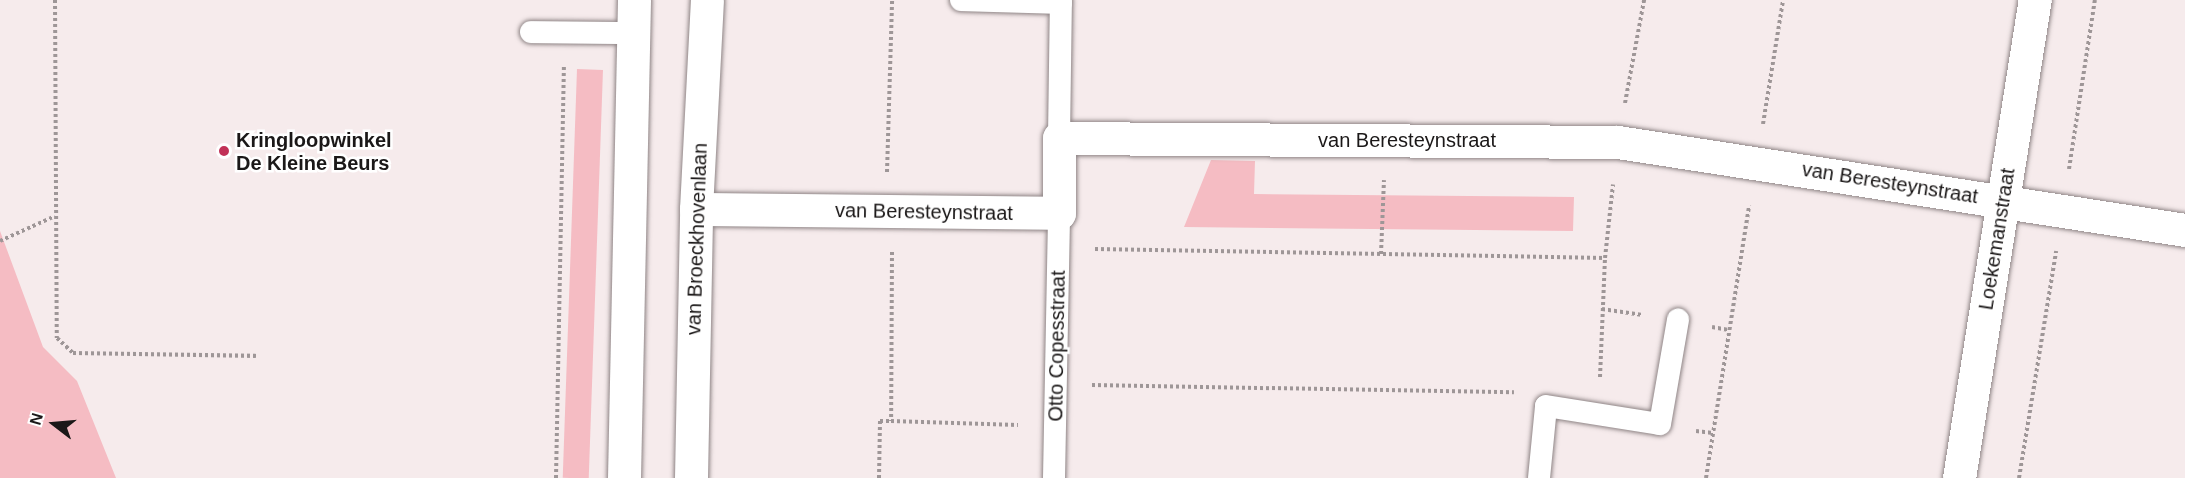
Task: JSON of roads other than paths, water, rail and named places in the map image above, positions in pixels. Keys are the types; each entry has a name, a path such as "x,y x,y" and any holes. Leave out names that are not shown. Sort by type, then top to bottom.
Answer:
{"street":[{"path":"624,478 633,0"},
{"name":"van Broeckhovenlaan","path":"691,478 696,209 707,0"},
{"name":"Loekemanstraat","path":"1959,478 2035,0"},
{"path":"1059,138 1059,213"},
{"name":"van Beresteynstraat","path":"1059,138 1618,142 2185,230"},
{"name":"van Beresteynstraat","path":"696,209 1059,213"}],"lane":[{"path":"961,0 1061,1 1059,138"},
{"path":"531,32 632,33"},
{"name":"Otto Copesstraat","path":"1054,478 1059,213"},
{"path":"1539,478 1546,406 1660,424 1678,320"}],"place":[{"name":"Kringloopwinkel De Kleine Beurs","path":"224,151"}]}
